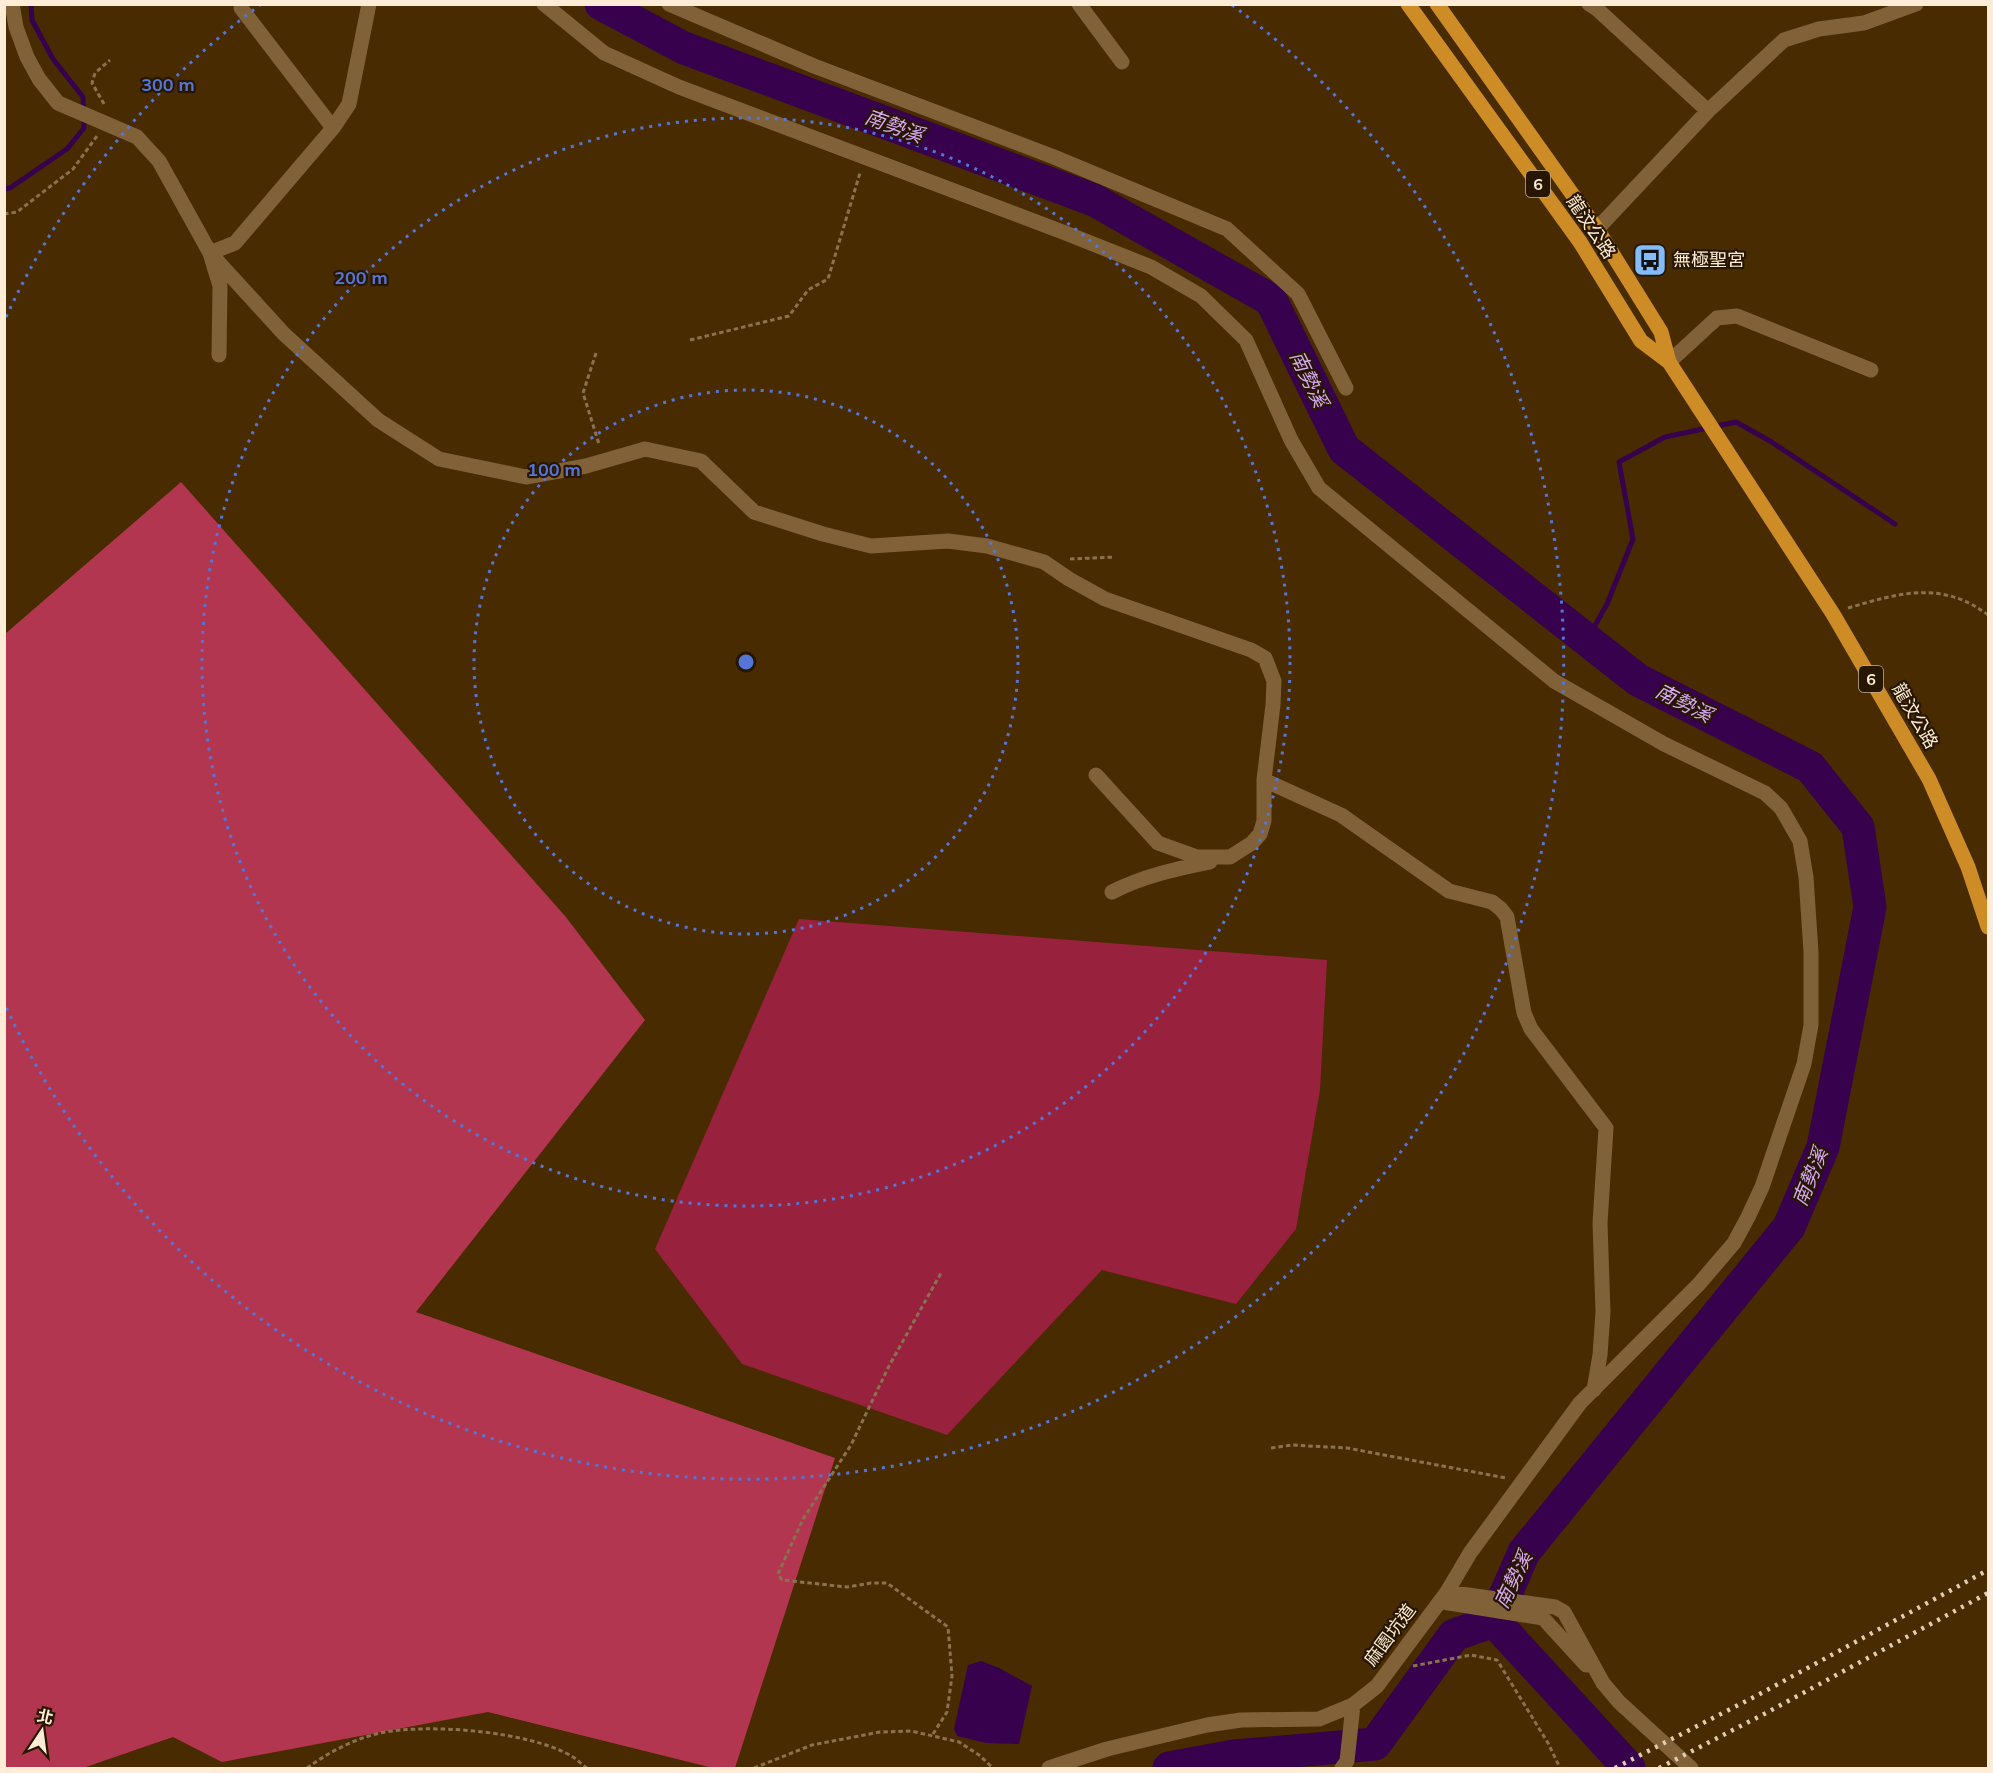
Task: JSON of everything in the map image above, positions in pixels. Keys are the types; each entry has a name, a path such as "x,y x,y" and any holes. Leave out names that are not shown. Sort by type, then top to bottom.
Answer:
{"main road":[{"name":"龍汶公路","path":"1408,4 1580,242 1641,342 1669,362 1833,614 1929,779 1968,867 1989,927"},
{"name":"龍汶公路","path":"1437,4 1596,229"},
{"path":"1580,242 1596,229"},
{"name":"6","path":"1596,229 1661,332 1669,362"}],"street":[{"path":"12,4 16,27 27,57 39,79 58,103 137,137 159,161 210,253 220,286 219,355"},
{"path":"210,253 235,243 333,128 349,104 369,4"},
{"name":"麻園坑道","path":"544,4 604,53 679,87 866,156 1151,267 1201,296 1246,340 1292,440 1319,488 1554,681 1664,744 1765,793 1781,808 1800,841 1806,877 1811,963 1811,1025 1804,1064 1762,1188 1734,1244 1699,1284 1580,1403 1470,1553 1443,1597 1377,1686 1352,1706 1319,1719 1241,1720 1207,1725 1107,1749 1049,1768"},
{"path":"669,4 814,66 1054,157 1227,229 1298,294 1346,388"},
{"path":"1079,4 1122,62"},
{"path":"1589,4 1708,111"},
{"path":"1596,229 1708,111 1784,40 1819,29 1864,23 1916,4"},
{"path":"241,8 333,128"},
{"path":"210,253 284,334 378,420 439,459 526,477 645,449 701,461 754,512 823,534 871,546 948,541 987,546 1044,562 1105,599 1251,650 1265,658 1274,681 1264,780 1264,821 1260,834 1252,843 1230,857 1160,872 1112,892"},
{"path":"1669,362 1717,318 1737,316 1871,370"},
{"path":"1096,775 1158,843 1197,857 1230,857"},
{"path":"1264,780 1341,815 1449,891 1492,902 1508,917 1524,1013 1531,1029 1606,1128 1600,1223 1603,1312 1600,1355 1593,1390"},
{"path":"1443,1597 1555,1607 1564,1612 1603,1683"},
{"path":"1443,1597 1543,1618 1619,1702 1691,1768"},
{"path":"1345,1765 1352,1706"}],"path":[{"path":"110,60 94,72 92,83 122,131"},
{"path":"4,214 17,212 73,169 106,123"},
{"path":"690,340 789,316 808,290 828,279 866,156"},
{"path":"596,353 583,393 604,460"},
{"path":"1044,562 1115,557"},
{"path":"1833,614 1891,595 1935,592 1974,604 1989,615"},
{"path":"933,1734 946,1712 952,1676 948,1628 886,1583 847,1587 782,1580 778,1574 803,1519 850,1445 941,1273"},
{"path":"1271,1448 1292,1445 1347,1448 1523,1482"},
{"path":"1409,1667 1471,1655 1497,1660 1548,1743 1560,1768"},
{"path":"307,1768 323,1756 359,1739 382,1732 424,1729 488,1732 527,1741 573,1757 587,1768"},
{"path":"754,1768 812,1745 880,1732 911,1731 933,1734 959,1742 979,1755 993,1768"}],"shaded area":[{"path":"181,482 565,916 645,1020 416,1312 835,1458 735,1768 713,1768 488,1712 222,1762 173,1737 83,1768 5,1768 5,634"},
{"path":"799,919 1327,960 1320,1090 1296,1229 1236,1304 1102,1270 947,1435 742,1364 655,1249"},
{"path":"981,1661 1032,1686 1019,1744 986,1743 957,1736 954,1729 968,1665"}],"waterway":[{"path":"4,189 10,188 67,149 84,128 83,97 53,59 32,20 31,4"},
{"name":"南勢溪","path":"601,4 684,48 1094,200 1271,300 1344,449 1638,680 1810,767 1858,827 1870,907 1823,1147 1789,1227 1524,1552 1494,1621 1629,1768"},
{"path":"1587,640 1607,604 1633,539 1619,462 1665,437 1736,422 1770,441 1895,524"},
{"path":"1169,1768 1234,1756 1375,1744 1454,1635 1494,1621"},
{"path":"1234,1756 1237,1768"}],"railway":[{"path":"1615,1768 1756,1696 1988,1570"},
{"path":"1659,1768 1988,1593"}],"place":[{"name":"無極聖宮","path":"1650,260"}]}
